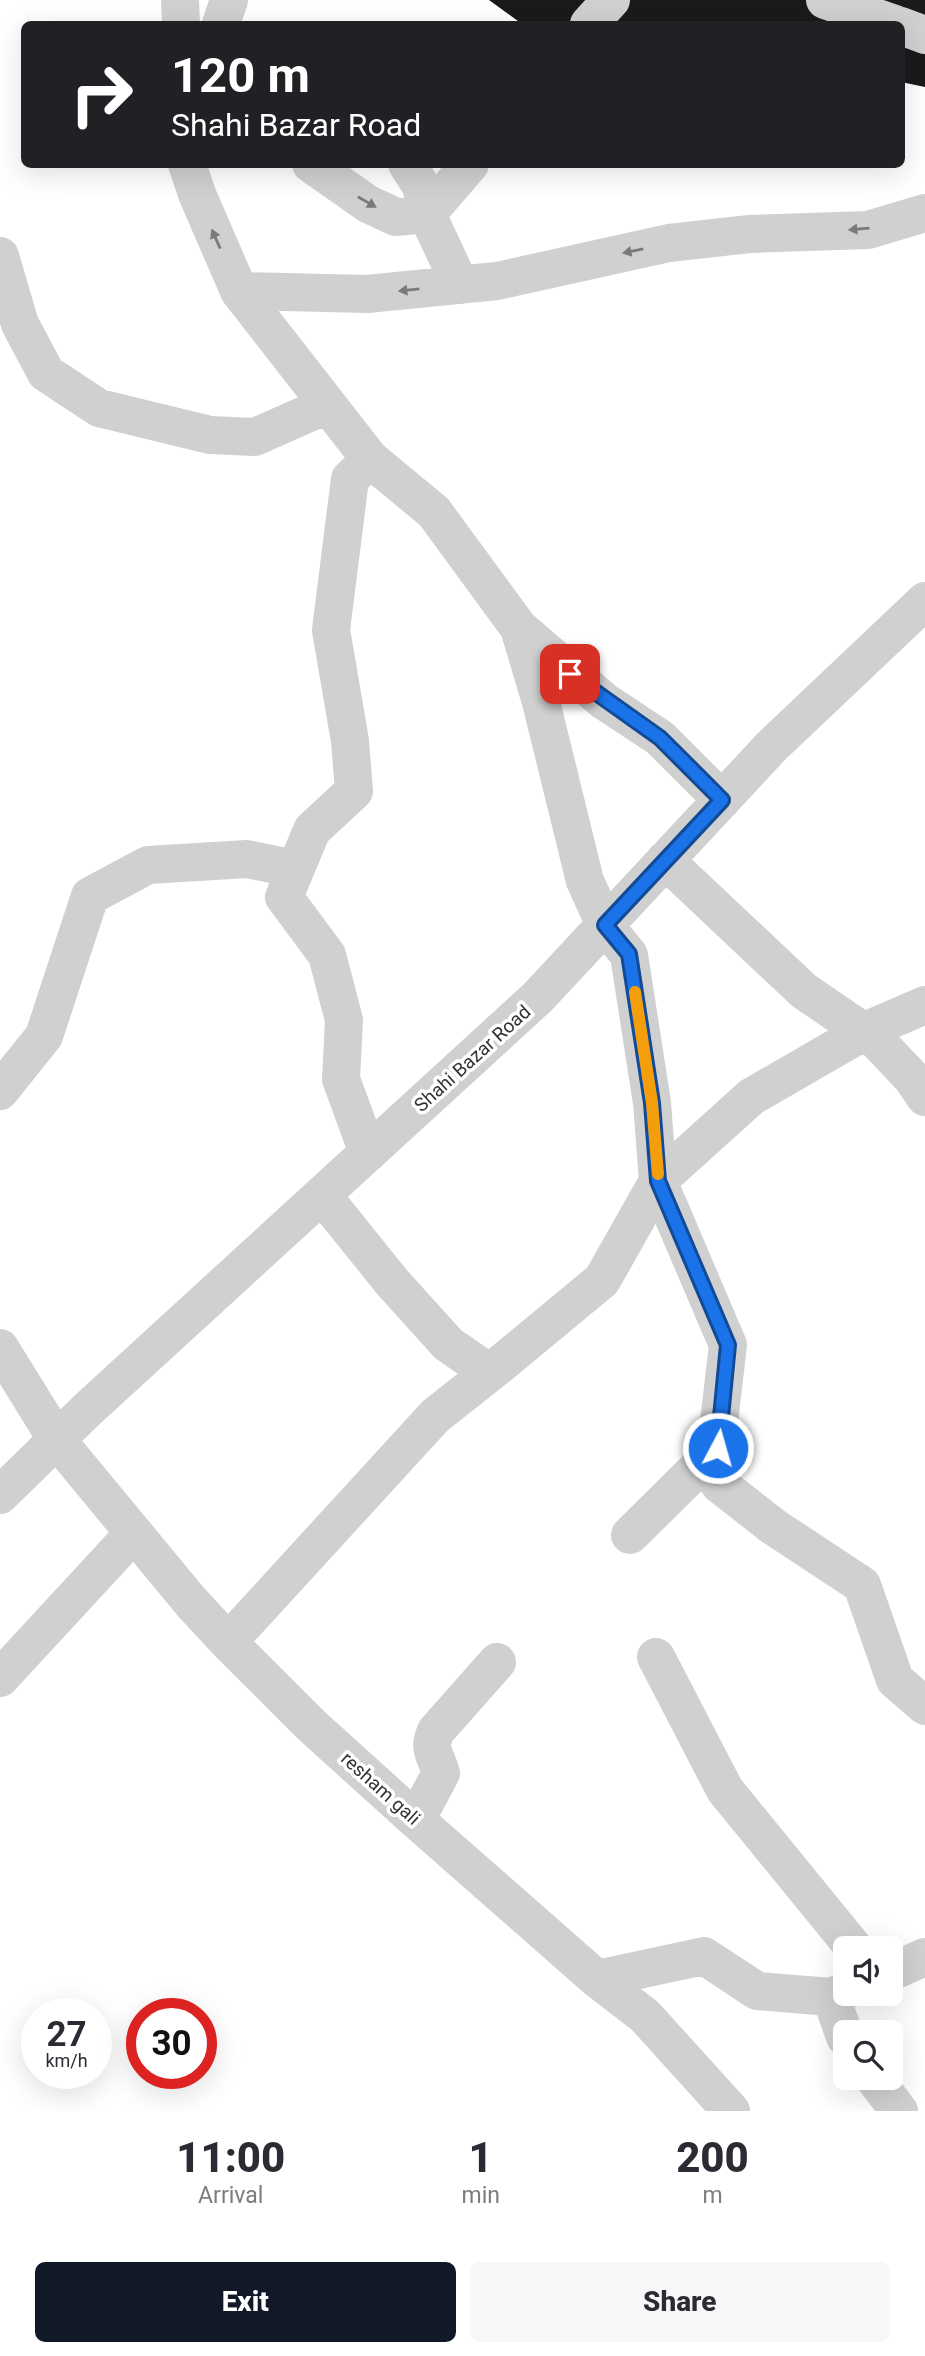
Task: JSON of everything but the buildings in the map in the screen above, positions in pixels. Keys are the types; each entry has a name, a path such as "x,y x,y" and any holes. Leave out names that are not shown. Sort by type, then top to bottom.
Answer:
{"street":[{"path":"180,0 181,21"},
{"path":"222,21 229,0"},
{"path":"592,21 611,0"},
{"path":"832,1 887,21"},
{"path":"905,27 925,34"},
{"path":"188,168 239,292 370,459 434,512 519,628 596,695 660,738 722,800"},
{"path":"316,168 368,204 396,217 428,214 467,168"},
{"path":"410,168 421,186 428,214 460,285"},
{"path":"239,292 367,294 497,281 669,243 750,234 868,230 925,213"},
{"path":"0,256 20,324 46,373 99,408 210,435 255,437 327,405"},
{"path":"368,1153 341,1079 344,1020 327,955 284,897 312,830 354,791 350,741 331,630 350,480 370,459"},
{"name":"Shahi Bazar Road","path":"0,1495 538,997 771,747 925,601"},
{"path":"519,628 541,702 585,881 605,925 629,954 652,1103 658,1181 728,1345 713,1473 719,1484 774,1527 862,1585 895,1680 925,1706"},
{"path":"0,1091 44,1036 90,896 148,865 247,859 295,869"},
{"path":"665,860 804,991 865,1031 912,1079 925,1097"},
{"path":"228,1642 435,1416 602,1280 658,1181 751,1097 865,1031 925,1005"},
{"path":"322,1195 392,1282 448,1344 484,1369 497,1367"},
{"name":"resham gali","path":"0,1348 57,1440 228,1642 311,1725 416,1820 597,1979 645,2016 731,2111"},
{"path":"630,1535 718,1448"},
{"path":"0,1678 134,1533"},
{"path":"656,1657 725,1790 845,1936"},
{"path":"416,1820 440,1773 431,1750 436,1731 497,1662"},
{"path":"597,1979 704,1956 757,1991 833,1994"},
{"path":"903,1967 925,1957"},
{"path":"883,2090 899,2111"}],"slow traffic":[{"path":"635,992 652,1103 658,1174"}],"route":[{"path":"570,674 604,701 660,738 722,800 605,925 629,954 652,1103 658,1181 728,1345 718,1448"}]}
